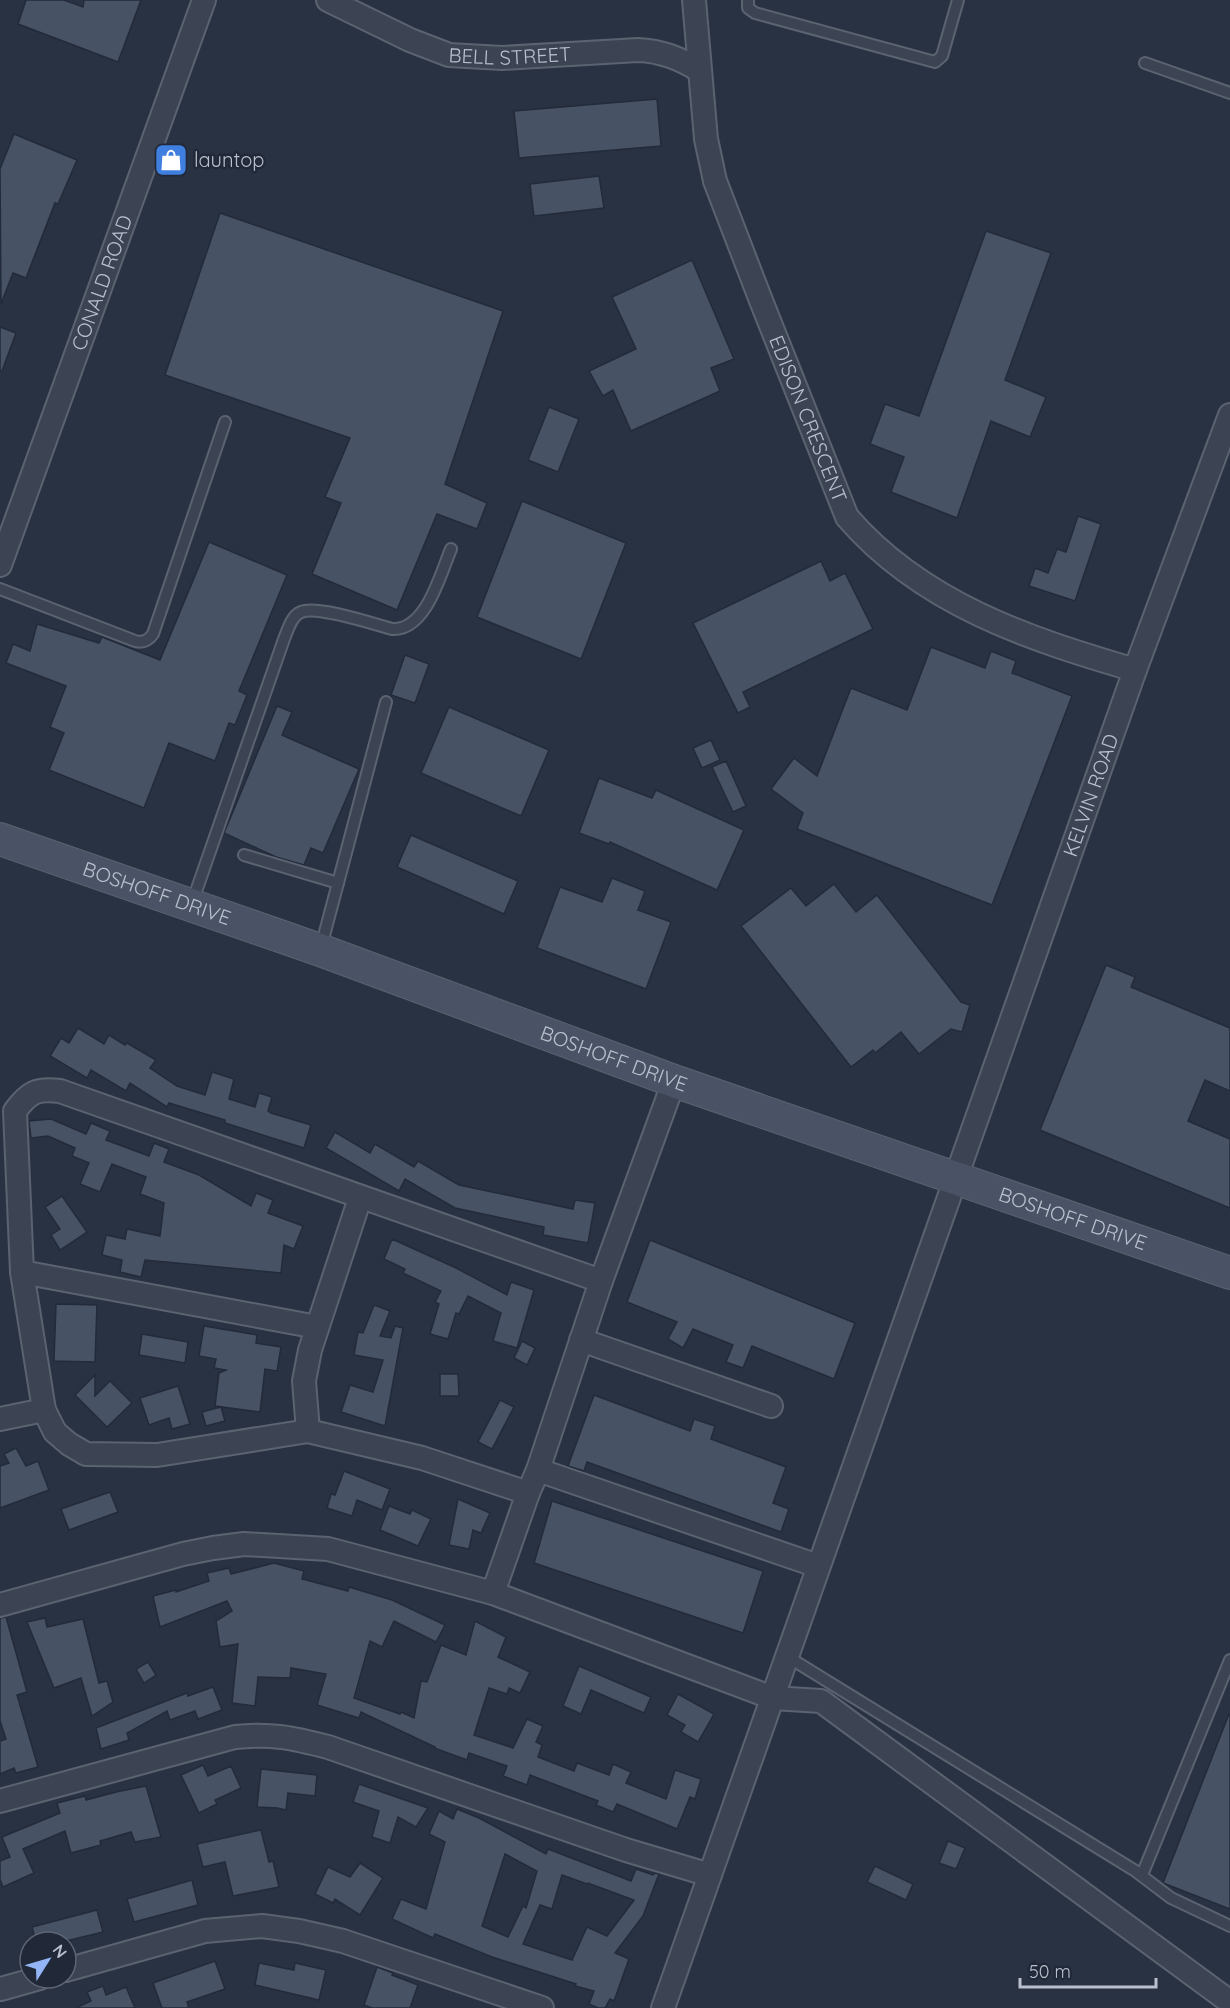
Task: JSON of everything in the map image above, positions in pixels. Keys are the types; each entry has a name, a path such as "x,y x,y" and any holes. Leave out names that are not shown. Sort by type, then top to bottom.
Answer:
{"main road":[{"name":"BOSHOFF DRIVE","path":"0,838 320,950 674,1081 1230,1273"}],"street":[{"name":"CONALD ROAD","path":"0,565 204,0"},
{"name":"BELL STREET","path":"328,0 410,40 449,55 502,58 638,50 669,54 699,70"},
{"name":"EDISON CRESCENT","path":"694,0 706,139 715,181 847,517 881,551 932,589 994,623 1063,649 1135,669"},
{"name":"KELVIN ROAD","path":"663,2008 1135,669 1230,415"},
{"path":"493,1593 528,1492 538,1470 601,1281 674,1081"},
{"path":"528,1492 422,1458 308,1431 157,1455 86,1454 69,1444 56,1432 44,1410 22,1272 15,1111 26,1096 43,1089 60,1091 601,1281"},
{"path":"308,1431 304,1380 310,1350 360,1198"},
{"path":"22,1272 317,1327"},
{"path":"581,1340 771,1406"},
{"path":"0,1419 44,1410"},
{"path":"538,1470 818,1566"},
{"path":"0,1605 183,1554 244,1544 328,1549 493,1593 773,1698 821,1701 1230,2002"},
{"path":"0,1801 235,1737 260,1734 283,1736 328,1747 626,1850 710,1875"},
{"path":"78,1967 205,1931 262,1926 299,1931 343,1941 542,2008"},
{"path":"3,1994 18,1988"}],"lane":[{"path":"748,0 748,8 755,13 935,62 942,56 958,0"},
{"path":"1145,63 1230,93"},
{"path":"0,589 135,641 148,640 153,634 225,422"},
{"path":"191,906 293,617 309,610 392,629 401,629 410,625 426,607 451,549"},
{"path":"320,950 386,702"},
{"path":"244,855 338,883"},
{"path":"788,1657 1142,1875 1230,1660"},
{"path":"1138,1872 1171,1898 1230,1926"}],"building":[{"path":"26,0 64,0 83,7 84,0 141,0 118,62 18,24"},
{"path":"657,99 661,146 519,158 514,111"},
{"path":"14,134 77,160 58,204 55,203 26,278 13,273 1,304 0,169"},
{"path":"599,176 604,208 534,216 530,184"},
{"path":"220,213 503,311 445,484 487,503 477,529 437,514 397,610 312,574 341,503 325,497 350,438 165,375"},
{"path":"986,231 1051,253 1005,380 1046,397 1030,437 991,421 957,518 891,492 904,457 870,444 885,404 919,416"},
{"path":"692,260 734,359 711,368 720,391 631,431 613,390 603,396 589,371 636,349 612,297"},
{"path":"0,327 16,333 2,371 0,371"},
{"path":"549,407 579,419 558,472 528,460"},
{"path":"522,501 626,543 581,659 477,617"},
{"path":"1078,516 1101,524 1075,601 1029,586 1035,568 1048,573 1057,549 1066,552"},
{"path":"209,542 287,575 239,691 247,695 235,725 229,723 215,761 169,743 144,808 49,770 64,733 50,727 66,686 6,663 13,644 30,651 37,624 99,643 102,637 160,660"},
{"path":"821,561 830,581 845,573 873,629 743,692 750,707 738,713 693,623"},
{"path":"931,647 985,668 991,651 1016,661 1012,673 1072,696 992,905 797,829 803,813 771,789 794,758 817,776 851,688 907,710"},
{"path":"405,655 429,664 415,703 391,695"},
{"path":"277,706 292,712 282,735 359,769 323,853 311,848 304,865 276,857 224,833"},
{"path":"449,707 549,750 521,816 421,773"},
{"path":"711,740 720,760 702,768 693,748"},
{"path":"726,761 746,806 733,812 712,767"},
{"path":"599,778 652,798 656,790 744,830 717,890 610,842 609,844 579,833"},
{"path":"411,835 518,881 504,914 397,867"},
{"path":"612,878 645,891 638,910 671,922 646,989 537,948 560,887 602,902"},
{"path":"834,884 856,912 877,895 961,1002 970,1005 962,1032 951,1029 919,1054 901,1032 875,1053 873,1050 851,1067 741,926 791,888 806,906"},
{"path":"1106,965 1135,977 1131,987 1230,1028 1230,1091 1205,1080 1188,1121 1230,1139 1230,1208 1040,1130"},
{"path":"78,1028 104,1044 109,1035 125,1045 127,1043 156,1060 150,1068 177,1086 205,1095 212,1072 234,1079 229,1099 255,1107 259,1093 272,1097 268,1111 311,1125 304,1148 169,1103 167,1107 130,1083 126,1091 91,1070 87,1078 50,1056 61,1038 69,1043"},
{"path":"51,1119 86,1134 91,1123 110,1131 106,1140 149,1156 154,1143 169,1149 164,1162 199,1175 251,1206 256,1193 273,1200 268,1213 303,1226 294,1249 284,1245 281,1273 145,1260 141,1277 120,1272 122,1260 102,1255 106,1235 125,1239 127,1229 160,1236 164,1203 140,1194 146,1177 112,1164 100,1192 80,1184 89,1163 72,1156 75,1148 48,1136 31,1138 29,1121"},
{"path":"335,1132 370,1153 375,1144 414,1167 418,1161 459,1185 573,1209 575,1200 595,1203 588,1243 543,1235 544,1227 455,1208 405,1179 399,1191 326,1148"},
{"path":"62,1196 87,1232 60,1250 51,1235 60,1229 45,1207"},
{"path":"392,1239 454,1267 507,1295 511,1282 534,1290 517,1348 493,1341 501,1313 468,1296 459,1314 456,1313 448,1339 430,1334 439,1304 435,1302 441,1291 403,1273 405,1269 384,1259"},
{"path":"650,1240 855,1323 834,1379 752,1346 743,1368 726,1362 733,1345 693,1329 683,1348 668,1339 677,1322 627,1302"},
{"path":"56,1304 97,1305 95,1362 54,1361"},
{"path":"374,1305 390,1311 380,1336 391,1338 395,1326 403,1328 385,1426 341,1412 350,1385 373,1392 383,1360 354,1355 358,1332 363,1333"},
{"path":"204,1326 257,1335 256,1343 281,1347 277,1371 265,1369 260,1412 215,1406 219,1373 226,1370 214,1368 216,1359 199,1356"},
{"path":"142,1334 188,1342 185,1363 139,1355"},
{"path":"522,1341 535,1348 527,1365 514,1358"},
{"path":"440,1374 458,1374 459,1396 440,1396"},
{"path":"95,1375 95,1396 110,1381 132,1403 107,1427 75,1395"},
{"path":"178,1386 190,1424 172,1429 169,1418 149,1425 140,1398"},
{"path":"594,1395 690,1431 694,1419 715,1426 711,1439 786,1467 773,1503 789,1509 781,1532 587,1462 584,1471 568,1466"},
{"path":"500,1400 514,1407 492,1449 478,1442"},
{"path":"221,1407 225,1421 206,1426 202,1412"},
{"path":"16,1448 26,1466 38,1461 49,1490 0,1508 0,1466 9,1463 4,1454"},
{"path":"344,1471 390,1489 382,1510 357,1500 352,1516 327,1508 331,1494 335,1495"},
{"path":"110,1492 118,1512 69,1530 61,1509"},
{"path":"458,1499 490,1513 481,1533 473,1530 469,1549 449,1545"},
{"path":"552,1501 763,1571 743,1633 534,1563"},
{"path":"389,1506 410,1514 412,1510 431,1519 418,1546 380,1530"},
{"path":"274,1563 304,1571 302,1579 348,1591 349,1587 392,1600 445,1625 436,1642 394,1621 382,1647 370,1641 354,1698 414,1718 421,1681 427,1682 441,1645 466,1655 475,1621 506,1637 498,1657 530,1672 520,1693 509,1688 507,1694 489,1688 474,1735 513,1748 527,1719 543,1726 536,1742 542,1745 538,1757 574,1771 577,1763 609,1775 613,1764 631,1772 626,1783 666,1799 675,1770 701,1779 695,1799 690,1797 677,1829 617,1804 613,1812 596,1805 598,1801 530,1775 527,1785 503,1776 507,1766 469,1753 467,1760 434,1748 361,1712 359,1718 317,1705 326,1674 291,1668 290,1678 258,1677 255,1706 232,1703 238,1644 220,1647 216,1621 232,1611 227,1601 160,1627 153,1596 176,1590 176,1592 209,1581 207,1573 229,1568 231,1574"},
{"path":"6,1617 27,1692 17,1695 38,1767 16,1773 14,1768 0,1774 0,1741 6,1739 0,1721 0,1618"},
{"path":"45,1618 47,1627 83,1619 99,1683 107,1681 113,1702 92,1716 81,1678 54,1688 27,1622"},
{"path":"148,1662 156,1675 144,1683 136,1669"},
{"path":"579,1666 651,1697 644,1713 591,1690 581,1714 563,1706"},
{"path":"213,1687 222,1710 198,1719 195,1711 170,1720 167,1711 127,1733 129,1740 101,1749 96,1728 187,1693 188,1696"},
{"path":"678,1694 714,1714 698,1742 681,1732 685,1725 667,1715"},
{"path":"1230,1714 1230,1909 1163,1883"},
{"path":"203,1765 208,1776 231,1766 241,1788 215,1800 217,1804 199,1813 181,1775"},
{"path":"261,1769 317,1775 315,1796 288,1793 286,1810 257,1807"},
{"path":"359,1784 428,1808 416,1827 398,1817 390,1843 372,1837 379,1811 353,1802"},
{"path":"146,1786 161,1837 135,1842 131,1832 100,1841 101,1845 71,1853 65,1831 23,1849 34,1873 3,1887 0,1879 0,1861 10,1857 2,1837 60,1813 57,1803 85,1796 86,1800"},
{"path":"457,1809 479,1818 546,1854 548,1849 631,1881 636,1869 653,1875 659,1874 643,1916 615,1953 629,1959 614,2001 610,1999 605,2008 598,2008 589,2004 594,1991 492,1957 435,1934 433,1938 392,1919 401,1899 426,1909 445,1842 429,1834 439,1811 453,1819","holes":["505,1854 537,1871 526,1908 523,1906 508,1937 482,1926","562,1875 634,1900 607,1936 587,1927 572,1960 523,1944 540,1905 552,1909"]},
{"path":"261,1830 269,1862 273,1861 279,1887 233,1896 225,1862 203,1867 197,1844"},
{"path":"948,1841 965,1848 956,1869 939,1863"},
{"path":"360,1863 383,1878 360,1915 335,1899 333,1903 315,1894 328,1867 350,1877"},
{"path":"875,1866 913,1884 906,1900 867,1882"},
{"path":"192,1880 198,1905 134,1922 127,1899"},
{"path":"97,1910 103,1932 78,1938 78,1930 33,1930 32,1927"},
{"path":"215,1961 225,1989 187,2002 189,2008 162,2008 153,1983"},
{"path":"259,1963 294,1970 295,1963 326,1970 319,2000 255,1985"},
{"path":"377,1967 418,1985 410,2008 372,2008 364,2005"},
{"path":"103,1986 106,1995 126,1987 135,2008 76,2008 91,2001 87,1992"}],"place":[{"name":"launtop","path":"171,160"}]}
